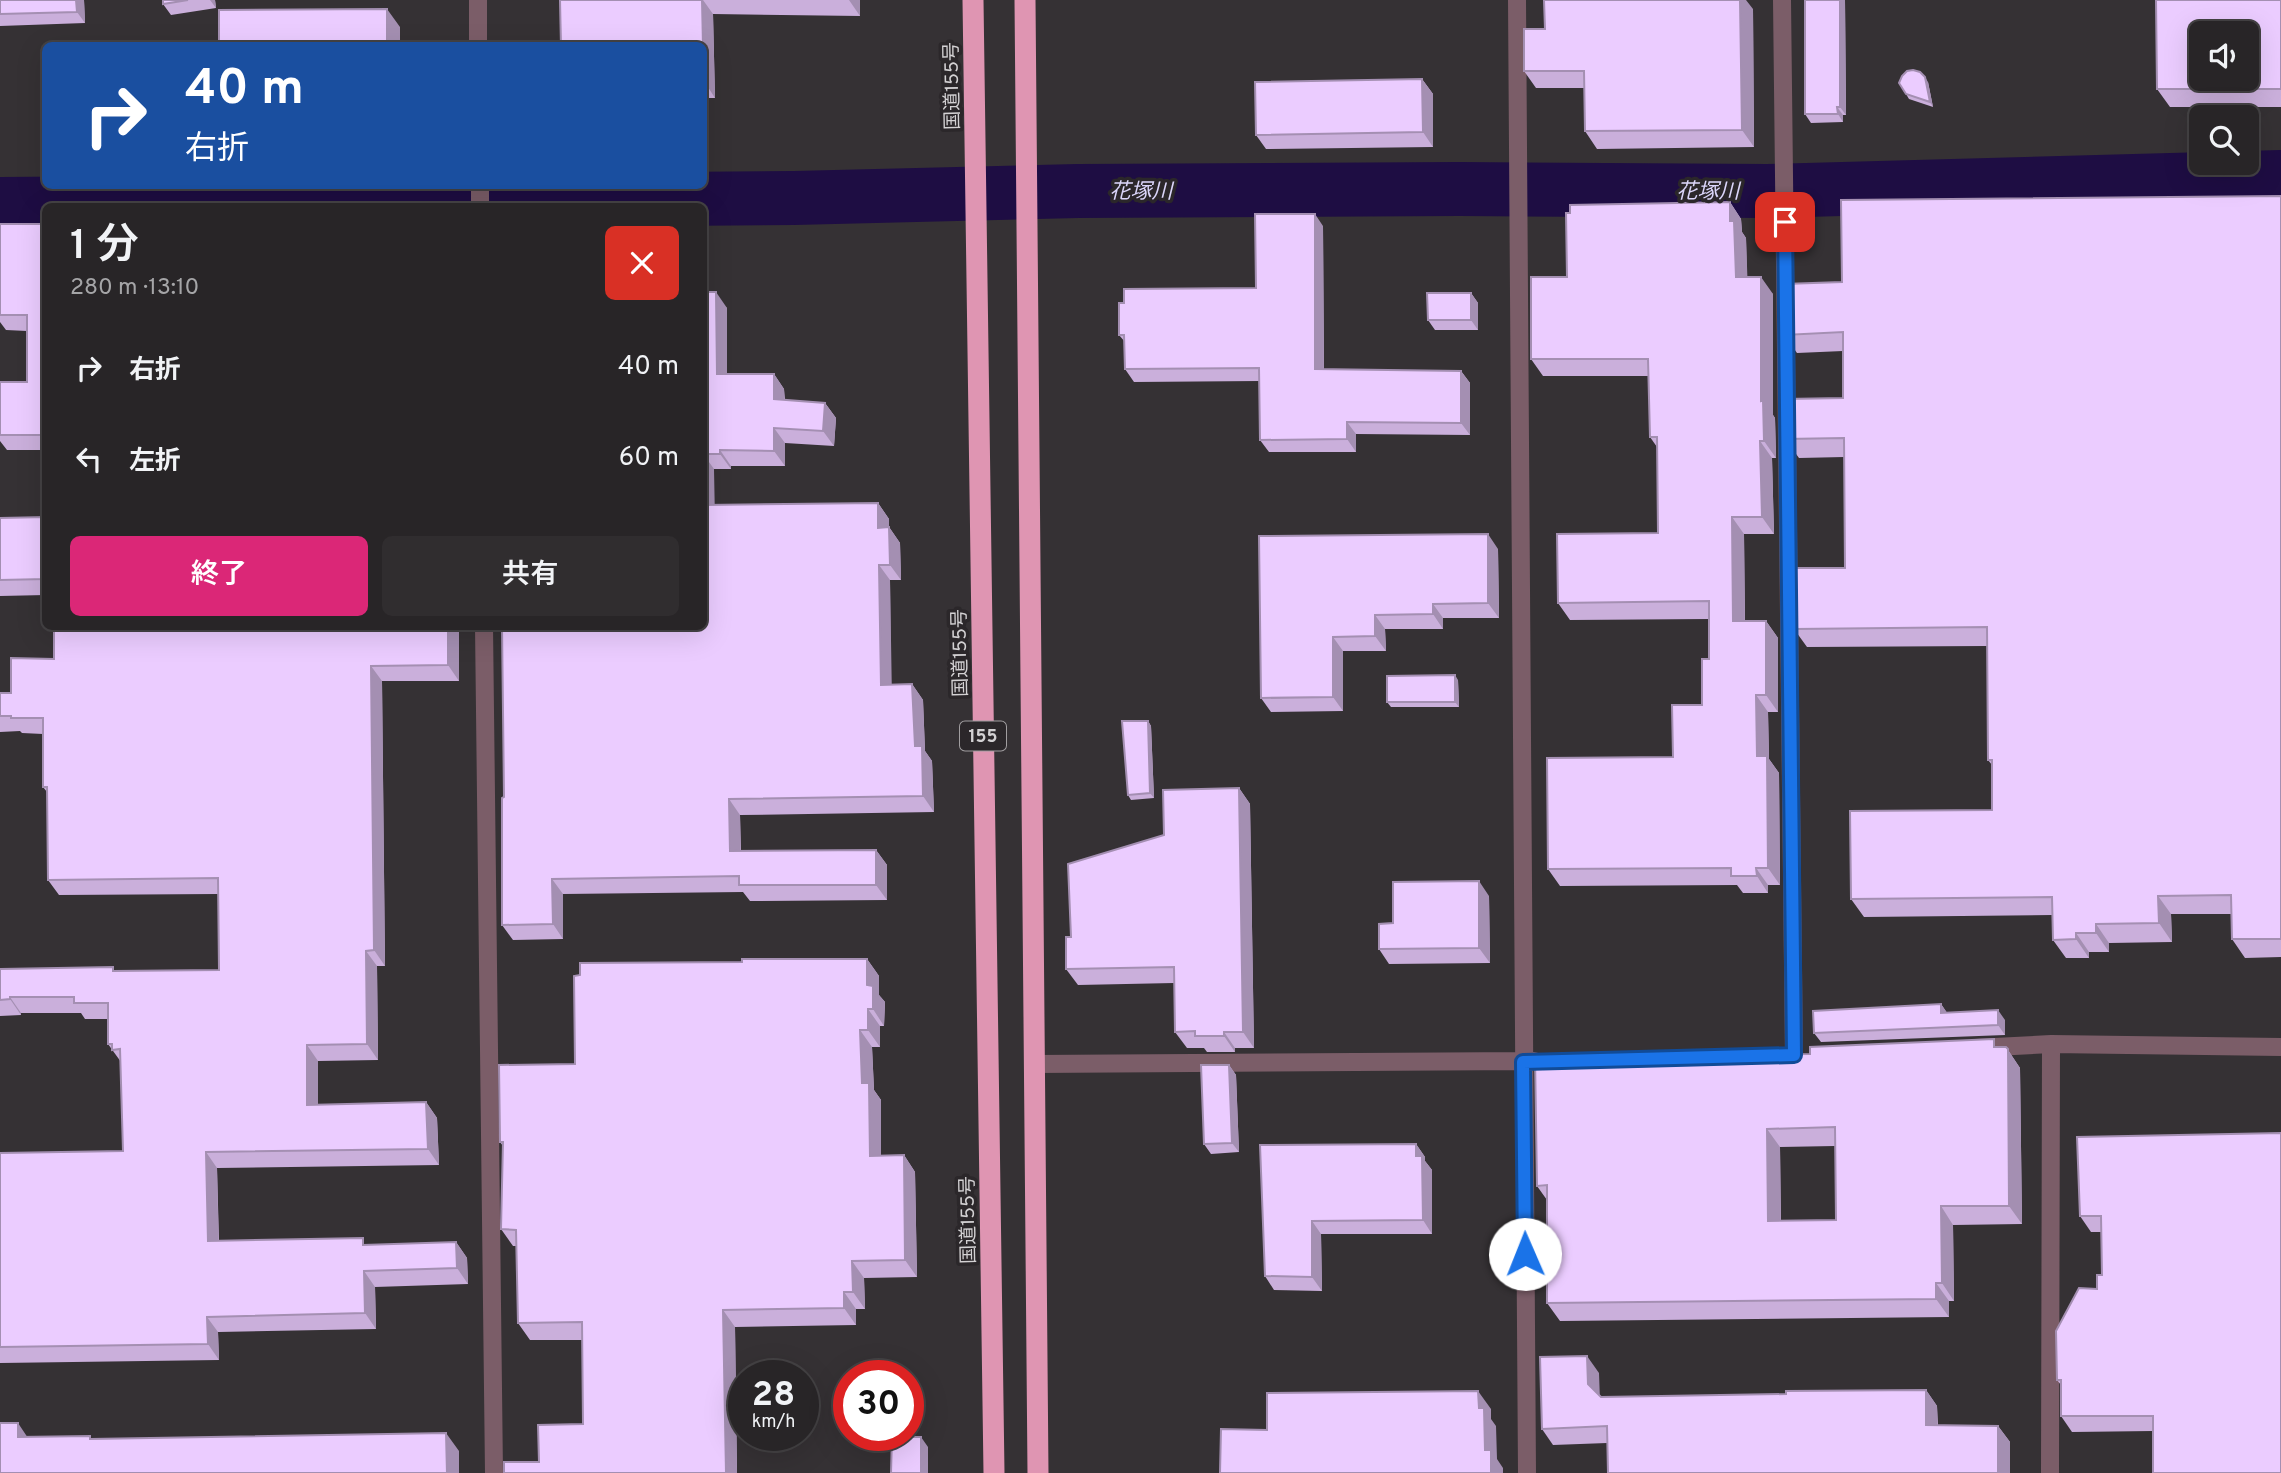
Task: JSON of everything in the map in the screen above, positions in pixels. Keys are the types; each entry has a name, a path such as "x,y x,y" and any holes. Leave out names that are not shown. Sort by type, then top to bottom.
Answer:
{"highway":[{"name":"国道155号","path":"973,0 994,1473"},
{"name":"155","path":"1025,0 1038,1473"}],"street":[{"path":"478,0 478,42"},
{"path":"1517,0 1527,1473"},
{"path":"1782,0 1794,1055"},
{"path":"484,630 494,1473"},
{"path":"1956,1048 2051,1045 2281,1047"},
{"path":"2050,1473 2051,1045"},
{"path":"1034,1064 1550,1061"}],"building":[{"path":"0,0 76,0 77,12 0,14"},
{"path":"163,0 188,0 163,4"},
{"path":"560,0 702,0 703,42 561,42"},
{"path":"1544,0 1740,0 1742,130 1585,131 1584,71 1524,71 1524,29 1545,29"},
{"path":"1805,0 1840,0 1838,114 1805,114"},
{"path":"2156,0 2281,0 2281,89 2259,89 2259,21 2189,21 2189,89 2157,89"},
{"path":"387,9 387,42 219,42 219,10"},
{"path":"1913,70 1925,77 1930,102 1906,94 1899,83 1907,71"},
{"path":"1422,79 1423,132 1256,135 1255,82"},
{"path":"2281,196 2281,939 2232,939 2231,895 2158,896 2159,923 2096,924 2096,933 2076,933 2076,939 2053,940 2052,897 1851,899 1850,811 1992,810 1992,760 1988,760 1987,627 1794,629 1793,568 1845,568 1844,438 1785,439 1785,399 1843,398 1843,332 1784,335 1784,284 1842,282 1841,200"},
{"path":"1730,202 1730,221 1734,221 1736,277 1761,277 1761,401 1763,400 1764,441 1760,441 1762,517 1732,517 1733,621 1766,621 1766,695 1756,695 1757,756 1767,756 1768,868 1756,868 1757,876 1731,876 1731,868 1548,869 1547,758 1673,757 1672,705 1702,705 1702,659 1709,659 1709,601 1558,603 1557,534 1658,533 1657,437 1650,437 1648,359 1531,359 1531,277 1567,277 1566,213 1570,213 1570,205"},
{"path":"1255,214 1315,214 1315,369 1461,371 1461,423 1347,422 1347,439 1260,440 1259,368 1125,369 1124,335 1119,335 1119,303 1124,303 1124,289 1256,288"},
{"path":"0,224 42,224 42,435 0,435 0,382 27,382 27,315 0,315"},
{"path":"707,292 716,292 717,374 774,374 774,399 825,403 823,431 774,428 774,451 720,450 720,454 707,454"},
{"path":"1427,293 1471,293 1471,320 1428,320"},
{"path":"878,503 878,528 889,527 890,565 879,565 881,685 912,684 915,746 922,746 923,796 729,799 730,851 876,850 876,885 739,885 739,876 552,879 553,924 502,925 502,630 707,630 707,505"},
{"path":"42,517 42,579 0,580 0,518"},
{"path":"1488,534 1488,603 1433,604 1433,614 1375,615 1375,636 1333,637 1333,697 1261,698 1259,536"},
{"path":"54,630 448,630 448,665 371,666 374,950 366,951 367,1044 307,1045 307,1105 426,1102 428,1149 206,1152 208,1241 363,1238 363,1245 456,1242 457,1268 364,1271 365,1313 207,1317 208,1344 0,1347 0,1153 123,1151 120,1049 112,1050 112,1044 108,1044 108,1003 74,1003 74,997 10,997 0,1000 0,969 113,967 113,971 219,970 218,878 48,880 47,787 43,787 43,718 0,716 0,693 11,693 11,658 54,659"},
{"path":"1455,675 1455,702 1387,702 1387,676"},
{"path":"1122,721 1148,721 1150,793 1128,795"},
{"path":"1239,788 1243,1032 1224,1032 1224,1036 1195,1036 1195,1031 1175,1032 1174,967 1066,969 1066,937 1071,937 1068,864 1164,835 1163,790"},
{"path":"1479,881 1479,948 1379,949 1379,924 1393,923 1393,882"},
{"path":"742,959 867,959 867,985 873,986 873,1009 868,1009 868,1030 860,1030 862,1083 869,1083 870,1156 904,1155 905,1260 852,1261 853,1292 844,1292 844,1308 723,1310 726,1473 504,1473 504,1462 539,1462 538,1425 583,1424 582,1322 518,1323 516,1230 501,1229 503,1142 500,1142 499,1065 575,1064 574,976 580,975 580,963 742,962"},
{"path":"1941,1004 1941,1013 1998,1010 1998,1025 1814,1033 1813,1011"},
{"path":"1994,1039 1994,1047 2008,1049 2009,1206 1941,1206 1942,1283 1936,1283 1936,1299 1547,1303 1547,1185 1537,1186 1535,1056 1810,1054 1810,1047","holes":["1835,1127 1836,1220 1768,1221 1767,1129"]},
{"path":"1201,1065 1229,1065 1232,1143 1204,1144"},
{"path":"2281,1133 2281,1473 2153,1473 2153,1416 2061,1416 2061,1380 2057,1380 2056,1331 2079,1288 2097,1289 2097,1275 2102,1275 2101,1216 2080,1216 2077,1137"},
{"path":"1416,1144 1416,1156 1422,1156 1423,1220 1312,1221 1312,1277 1265,1276 1260,1145"},
{"path":"1587,1356 1588,1384 1601,1397 1926,1390 1926,1425 1998,1426 1998,1473 1608,1473 1607,1426 1542,1429 1540,1357"},
{"path":"1478,1391 1479,1408 1484,1408 1485,1450 1491,1450 1491,1473 1220,1473 1221,1429 1267,1430 1267,1393"},
{"path":"0,1423 18,1423 18,1437 90,1436 90,1439 446,1433 447,1473 0,1473"},
{"path":"892,1451 921,1451 921,1473 891,1473"}],"waterway":[{"name":"花塚川","path":"132,203 794,198 1078,191 1767,191 2281,177"},
{"name":"花塚川","path":"0,204 42,204"}],"route":[{"path":"1525,1254 1523,1062 1794,1055 1785,222"}]}
